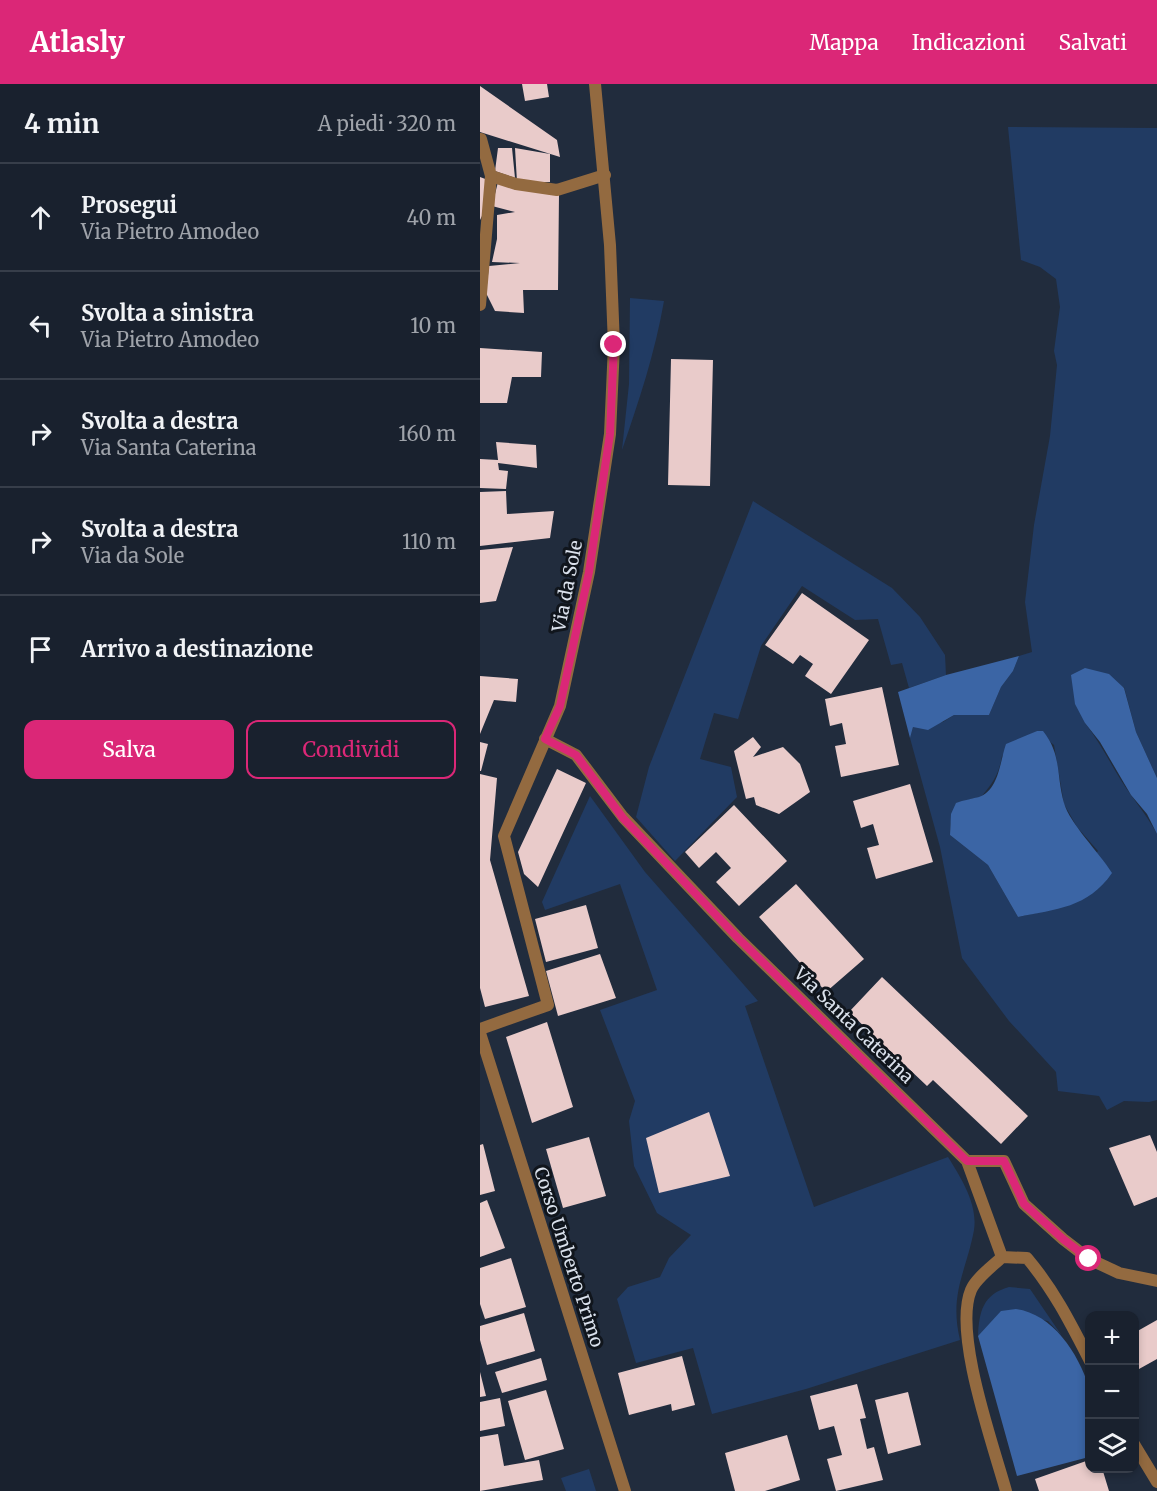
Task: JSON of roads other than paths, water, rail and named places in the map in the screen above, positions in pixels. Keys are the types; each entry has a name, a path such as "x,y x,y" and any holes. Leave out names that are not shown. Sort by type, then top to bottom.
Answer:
{"street":[{"name":"Via da Sole","path":"480,1031 548,1005 504,836 560,706 589,572 610,434 614,345 605,175 595,84"},
{"path":"480,305 491,176 481,139"},
{"path":"491,176 516,184 557,190 605,175"},
{"name":"Via Santa Caterina","path":"545,739 576,755 623,818 738,938 967,1161 1002,1257"},
{"name":"Corso Umberto Primo","path":"480,1031 625,1491"},
{"path":"967,1161 1004,1161 1024,1204 1063,1239 1089,1259 1119,1273 1157,1281"},
{"path":"1006,1491 968,1347 966,1306 972,1287 1002,1257 1027,1258 1060,1301 1085,1353"},
{"path":"1139,1452 1157,1482"}]}
